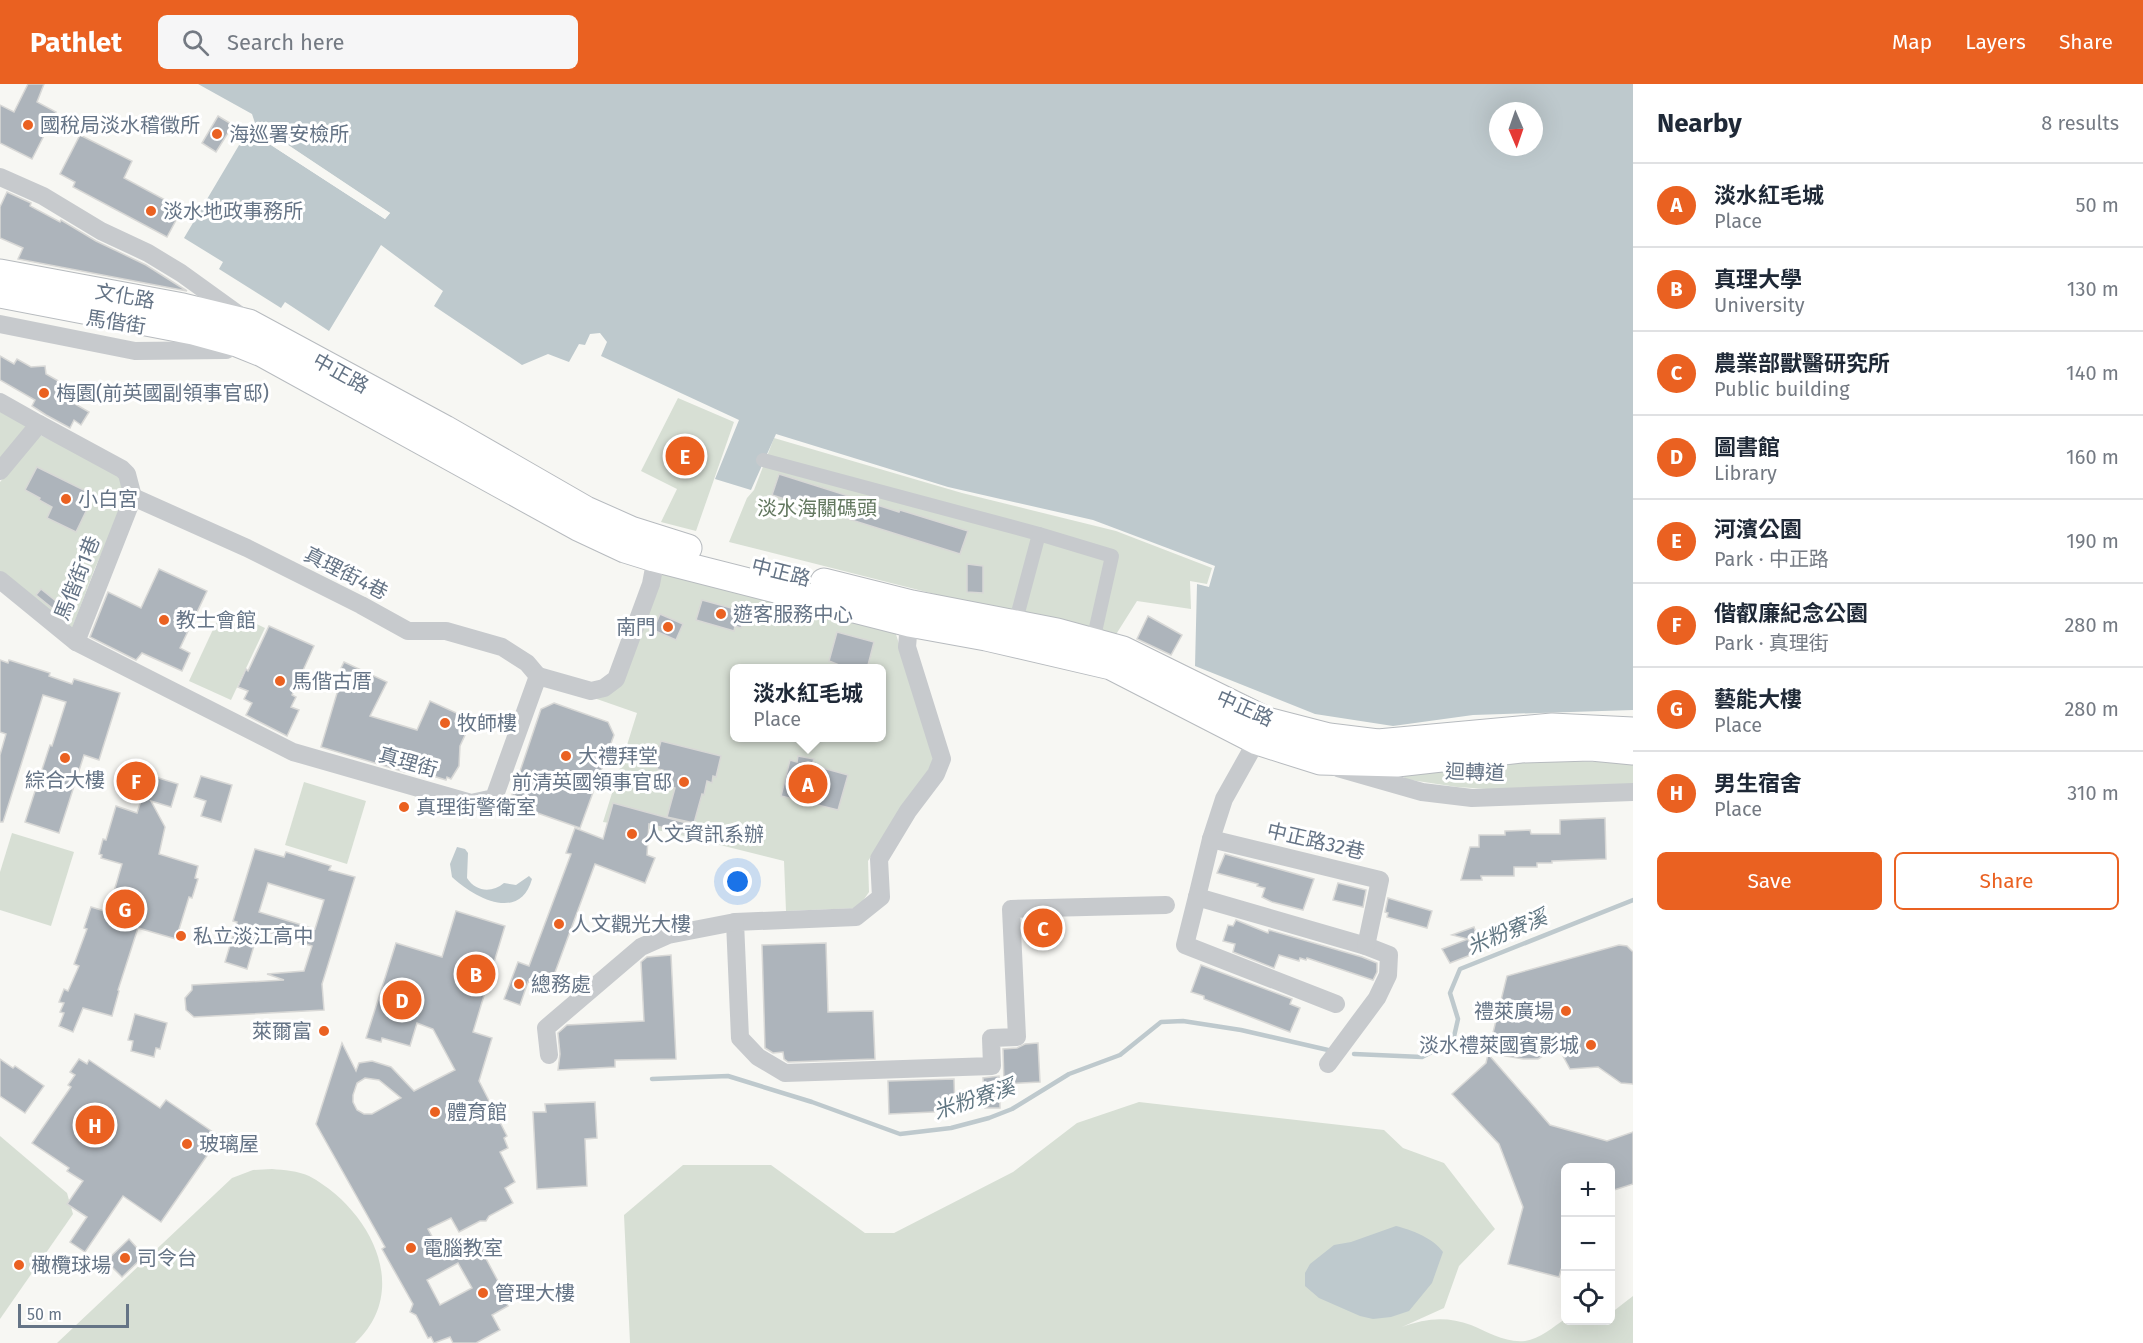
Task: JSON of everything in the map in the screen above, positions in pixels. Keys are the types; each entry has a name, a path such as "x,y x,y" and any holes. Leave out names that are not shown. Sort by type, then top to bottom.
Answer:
{"main road":[{"name":"文化路","path":"0,273 183,307 243,333"},
{"name":"文化路","path":"0,294 193,331 243,333"},
{"name":"中正路","path":"243,333 262,353 578,527 625,549 657,549 912,604 1057,632 1123,650 1262,731 1320,761 1397,763 1521,749 1591,747 1633,751"},
{"name":"中正路","path":"657,549 909,623 986,637 1111,666 1262,731 1378,743 1552,727 1633,731"}],"street":[{"name":"中正路","path":"0,177 43,196 101,231 148,253 200,286 243,333"},
{"name":"馬偕街","path":"0,324 135,351 226,350 243,333"},
{"path":"0,402 122,469 127,474 133,497"},
{"path":"0,471 39,424"},
{"path":"764,460 1112,556 1095,632"},
{"name":"馬偕街1巷","path":"76,642 133,497"},
{"name":"真理街4巷","path":"133,497 246,548 408,631 446,631 502,646 527,663 538,676"},
{"path":"1015,624 1039,534"},
{"path":"538,676 591,691 604,688 616,679 651,584 657,549"},
{"name":"真理街","path":"0,580 76,642 293,752 471,803 494,798 538,676"},
{"path":"549,1055 546,1028 641,947 668,935 735,922 856,917 881,897 879,859 908,812 936,774 942,759 907,647 909,623"},
{"path":"1262,731 1224,799 1211,839 1185,945 1336,1004"},
{"name":"迴轉道","path":"1320,761 1349,772 1422,792 1472,798 1633,792"},
{"name":"中正路32巷","path":"1211,839 1380,880 1366,946"},
{"path":"1197,897 1366,946 1389,955 1388,975 1377,998 1328,1064"},
{"path":"735,922 740,1038 758,1058 785,1073 992,1066 991,1038 1017,1037 1011,909 1166,905"}],"green space":[{"path":"678,398 734,422 696,531 661,522 677,489 641,471"},
{"path":"0,407 29,424 0,459"},
{"path":"40,435 123,474 124,504 95,568 70,634 0,578 0,482"},
{"name":"淡水海關碼頭","path":"774,438 962,493 1116,531 1212,568 1207,584 1190,581 1191,609 1137,601 1115,636 1017,615 729,542 747,498 754,490"},
{"path":"662,573 895,631 935,760 868,861 869,892 858,908 786,911 784,861 668,832 603,822 637,713 594,698 616,685"},
{"path":"223,608 265,628 231,700 189,681"},
{"path":"1533,760 1633,763 1633,785 1503,790 1457,787 1404,779 1405,773"},
{"path":"304,782 366,801 347,864 285,845"},
{"path":"12,833 74,852 51,926 0,910 0,872"},
{"path":"1139,1102 1384,1130 1403,1148 1444,1163 1495,1229 1459,1266 1444,1308 1402,1327 1428,1320 1445,1319 1471,1325 1504,1339 1525,1341 1541,1335 1561,1322 1561,1325 1615,1325 1615,1310 1633,1296 1633,1343 630,1343 624,1215 683,1165 771,1165 865,1233 894,1233 1013,1172 1077,1123"},
{"name":"橄欖球場","path":"0,1136 67,1193 73,1214 0,1319"},
{"path":"272,1169 305,1174 331,1190 350,1208 365,1229 376,1251 382,1275 381,1299 372,1322 355,1343 57,1343 232,1178 253,1170"}],"shaded area":[{"path":"198,84 1633,84 1633,710 1473,715 1393,726 1315,714 1195,666 1197,584 1209,587 1215,566 1093,520 948,487 776,434 751,490 715,479 739,420 601,356 607,342 600,333 590,334 585,345 579,344 569,362 548,354 522,365 434,306 443,291 381,245 329,331 285,302 281,308 219,269 223,262 184,238 248,130 385,219 390,213 255,123 252,114"},
{"path":"457,847 465,849 468,853 467,878 475,886 489,890 504,883 516,885 529,876 532,879 526,892 517,900 507,903 495,902 461,885 452,877 450,864"},
{"path":"1396,1226 1428,1239 1443,1252 1432,1283 1409,1311 1391,1317 1373,1319 1360,1316 1319,1298 1305,1286 1305,1273 1310,1264 1334,1245 1351,1242"}],"pier":[{"path":"255,123 390,213 385,219 248,130 250,128 384,215 385,213 253,125"}],"building":[{"name":"國稅局淡水稽徵所","path":"28,84 44,84 37,102 56,112 32,159 0,143 0,105 14,112"},
{"name":"海巡署安檢所","path":"218,116 233,125 216,152 202,143"},
{"path":"80,135 132,161 124,178 182,209 167,237 73,187 75,182 60,174"},
{"path":"7,192 31,203 30,206 60,222 61,220 96,241 146,265 187,291 18,259 23,248 0,238 0,207"},
{"name":"梅園(前英國副領事官邸)","path":"0,356 14,364 17,359 31,367 45,366 46,374 69,387 63,397 89,412 81,425 74,420 70,428 46,415 32,406 35,400 0,380"},
{"name":"小白宮","path":"37,467 94,495 76,532 47,518 52,507 25,490"},
{"path":"779,474 968,531 960,554 772,495"},
{"path":"967,564 983,566 983,593 967,592"},
{"name":"教士會館","path":"159,569 207,591 180,648 190,653 182,671 142,653 136,660 90,637 108,592 141,608"},
{"path":"41,589 62,606 57,612 36,595"},
{"name":"遊客服務中心","path":"702,600 746,612 741,628 735,626 734,631 696,620"},
{"name":"南門","path":"660,614 683,624 676,640 653,630"},
{"path":"1148,616 1182,635 1171,655 1137,639"},
{"name":"馬偕古厝","path":"269,626 314,646 292,695 296,697 291,707 299,710 287,736 246,715 252,703 244,699 248,691 238,687"},
{"path":"837,632 874,642 868,664 836,664 829,661"},
{"path":"0,660 8,663 9,660 50,673 49,676 72,684 74,679 120,693 99,760 84,755 59,833 25,822 66,702 43,695 3,822 0,822 0,755 6,734 0,732"},
{"path":"344,662 387,682 370,716 417,730 430,701 472,720 460,746 459,766 451,779 447,777 446,780 407,768 405,772 321,747 338,690 332,687"},
{"name":"大禮拜堂","path":"554,703 608,722 614,735 580,828 526,809 529,801 512,795 541,709"},
{"name":"前清英國領事官邸","path":"661,741 721,756 716,777 713,776 712,783 707,781 694,823 667,817 675,788 660,784 663,770 657,769 659,763 655,762"},
{"path":"798,756 814,759 812,765 848,775 838,810 781,796 790,760 797,762"},
{"path":"149,775 178,784 171,807 151,801 165,827 159,854 198,866 195,878 198,879 192,898 189,897 176,939 138,928 112,1016 83,1008 73,1032 59,1026 64,1013 60,1012 64,1003 59,1002 64,989 68,991 79,966 74,964 87,929 84,928 91,907 108,912 122,864 101,858 102,855 99,854 103,839 106,840 116,806 137,813"},
{"path":"201,776 232,785 221,822 201,816 206,801 194,797"},
{"name":"人文觀光大樓","path":"613,803 690,824 687,834 649,824 647,855 655,858 645,883 595,864 554,975 545,972 540,986 528,982 520,1005 504,999 518,962 529,966 571,854 566,853 575,828 603,839"},
{"path":"1605,818 1606,859 1537,863 1537,867 1514,867 1514,876 1481,876 1482,880 1461,880 1470,847 1479,847 1479,835 1505,835 1505,831 1530,830 1531,834 1560,834 1560,820"},
{"path":"255,849 284,857 286,852 331,866 329,870 355,877 322,984 324,1010 194,1017 186,1010 185,998 192,990 192,985 284,980 267,974 304,971 312,946 259,929 247,969 225,962 237,922 233,921","holes":["268,883 324,900 315,929 259,912"]},
{"path":"1225,854 1314,879 1303,910 1262,897 1265,888 1257,886 1258,884 1217,873"},
{"path":"1338,883 1366,890 1363,907 1333,900"},
{"path":"1388,898 1432,911 1427,928 1387,917 1388,913 1385,912"},
{"path":"456,911 505,926 473,1032 492,1038 479,1081 507,1136 504,1138 508,1148 500,1152 515,1182 505,1188 513,1203 489,1216 486,1221 480,1221 459,1232 451,1218 428,1229 436,1244 432,1246 437,1246 443,1257 465,1245 484,1245 483,1253 507,1298 504,1299 508,1306 492,1315 500,1330 476,1343 453,1343 450,1337 434,1343 431,1337 428,1338 416,1315 410,1312 413,1304 382,1249 385,1247 316,1124 342,1043 356,1071 359,1063 372,1061 391,1067 414,1091 455,1070 433,1029 417,1023 410,1046 382,1038 381,1042 366,1038 396,943 442,957","holes":["365,1078 379,1080 401,1098 372,1114 364,1114 357,1110 353,1102 353,1095 357,1083","458,1263 472,1288 440,1305 427,1280"]},
{"path":"1236,920 1268,933 1269,930 1362,957 1377,963 1377,972 1373,980 1307,958 1306,960 1300,958 1299,961 1279,955 1274,968 1233,952 1235,944 1223,941 1228,925 1233,926"},
{"path":"1474,927 1479,942 1452,935"},
{"path":"1468,939 1473,954 1450,963 1442,949"},
{"path":"826,943 828,1012 873,1011 875,1059 788,1062 784,1059 783,1052 773,1053 765,1048 762,945"},
{"name":"禮萊廣場","path":"1619,945 1627,946 1633,952 1633,1084 1621,1083 1598,1067 1570,1069 1558,1047 1538,1059 1488,1053 1507,976"},
{"path":"671,955 676,1059 615,1060 615,1067 558,1070 560,1054 558,1033 567,1025 644,1021 641,962 647,957"},
{"path":"1201,965 1292,999 1290,1004 1300,1008 1290,1032 1191,992"},
{"path":"135,1014 167,1023 160,1049 156,1048 154,1057 131,1051 133,1041 128,1040"},
{"path":"1038,1043 1040,1082 1004,1084 1003,1049"},
{"path":"1488,1054 1550,1125 1607,1141 1633,1132 1633,1184 1615,1190 1615,1163 1561,1163 1561,1270 1559,1277 1508,1264 1523,1207 1499,1144 1452,1094 1486,1063"},
{"path":"0,1059 13,1068 15,1066 44,1086 25,1113 0,1096"},
{"path":"79,1059 87,1064 89,1060 160,1108 166,1100 220,1137 161,1222 123,1196 85,1252 70,1242 87,1217 67,1204 83,1181 67,1171 69,1168 32,1143 71,1087 68,1085 75,1075 70,1072"},
{"path":"999,1076 1000,1108 985,1108 983,1078"},
{"path":"954,1079 955,1111 889,1114 888,1081"},
{"path":"595,1102 597,1138 585,1139 587,1186 537,1189 533,1112 546,1112 545,1104"},
{"name":"司令台","path":"129,1239 144,1256 122,1277 106,1261"}],"waterway":[{"name":"米粉寮溪","path":"1354,1054 1422,1057 1453,1041 1458,1019 1450,993 1460,969 1633,900"},
{"name":"米粉寮溪","path":"652,1079 728,1076 812,1102 900,1134 951,1128 1012,1109 1069,1074 1120,1055 1161,1022 1183,1021 1241,1030 1328,1050"}],"place":[{"name":"國稅局淡水稽徵所","path":"28,125"},
{"name":"海巡署安檢所","path":"217,134"},
{"name":"淡水地政事務所","path":"151,211"},
{"name":"梅園(前英國副領事官邸)","path":"44,393"},
{"name":"河濱公園","path":"685,456"},
{"name":"小白宮","path":"66,499"},
{"name":"遊客服務中心","path":"721,614"},
{"name":"教士會館","path":"164,620"},
{"name":"南門","path":"668,627"},
{"name":"馬偕古厝","path":"280,681"},
{"name":"牧師樓","path":"445,723"},
{"name":"大禮拜堂","path":"566,756"},
{"name":"綜合大樓","path":"65,758"},
{"name":"偕叡廉紀念公園","path":"136,781"},
{"name":"前清英國領事官邸","path":"684,782"},
{"name":"淡水紅毛城","path":"808,784"},
{"name":"真理街警衛室","path":"404,807"},
{"name":"人文資訊系辦","path":"632,834"},
{"name":"藝能大樓","path":"125,909"},
{"name":"人文觀光大樓","path":"559,924"},
{"name":"農業部獸醫研究所","path":"1043,928"},
{"name":"私立淡江高中","path":"181,936"},
{"name":"真理大學","path":"476,974"},
{"name":"總務處","path":"519,984"},
{"name":"圖書館","path":"402,1000"},
{"name":"禮萊廣場","path":"1566,1011"},
{"name":"萊爾富","path":"324,1031"},
{"name":"淡水禮萊國賓影城","path":"1591,1045"},
{"name":"體育館","path":"435,1112"},
{"name":"男生宿舍","path":"95,1125"},
{"name":"玻璃屋","path":"187,1144"},
{"name":"電腦教室","path":"411,1248"},
{"name":"司令台","path":"125,1258"},
{"name":"橄欖球場","path":"19,1265"},
{"name":"管理大樓","path":"483,1293"}]}
